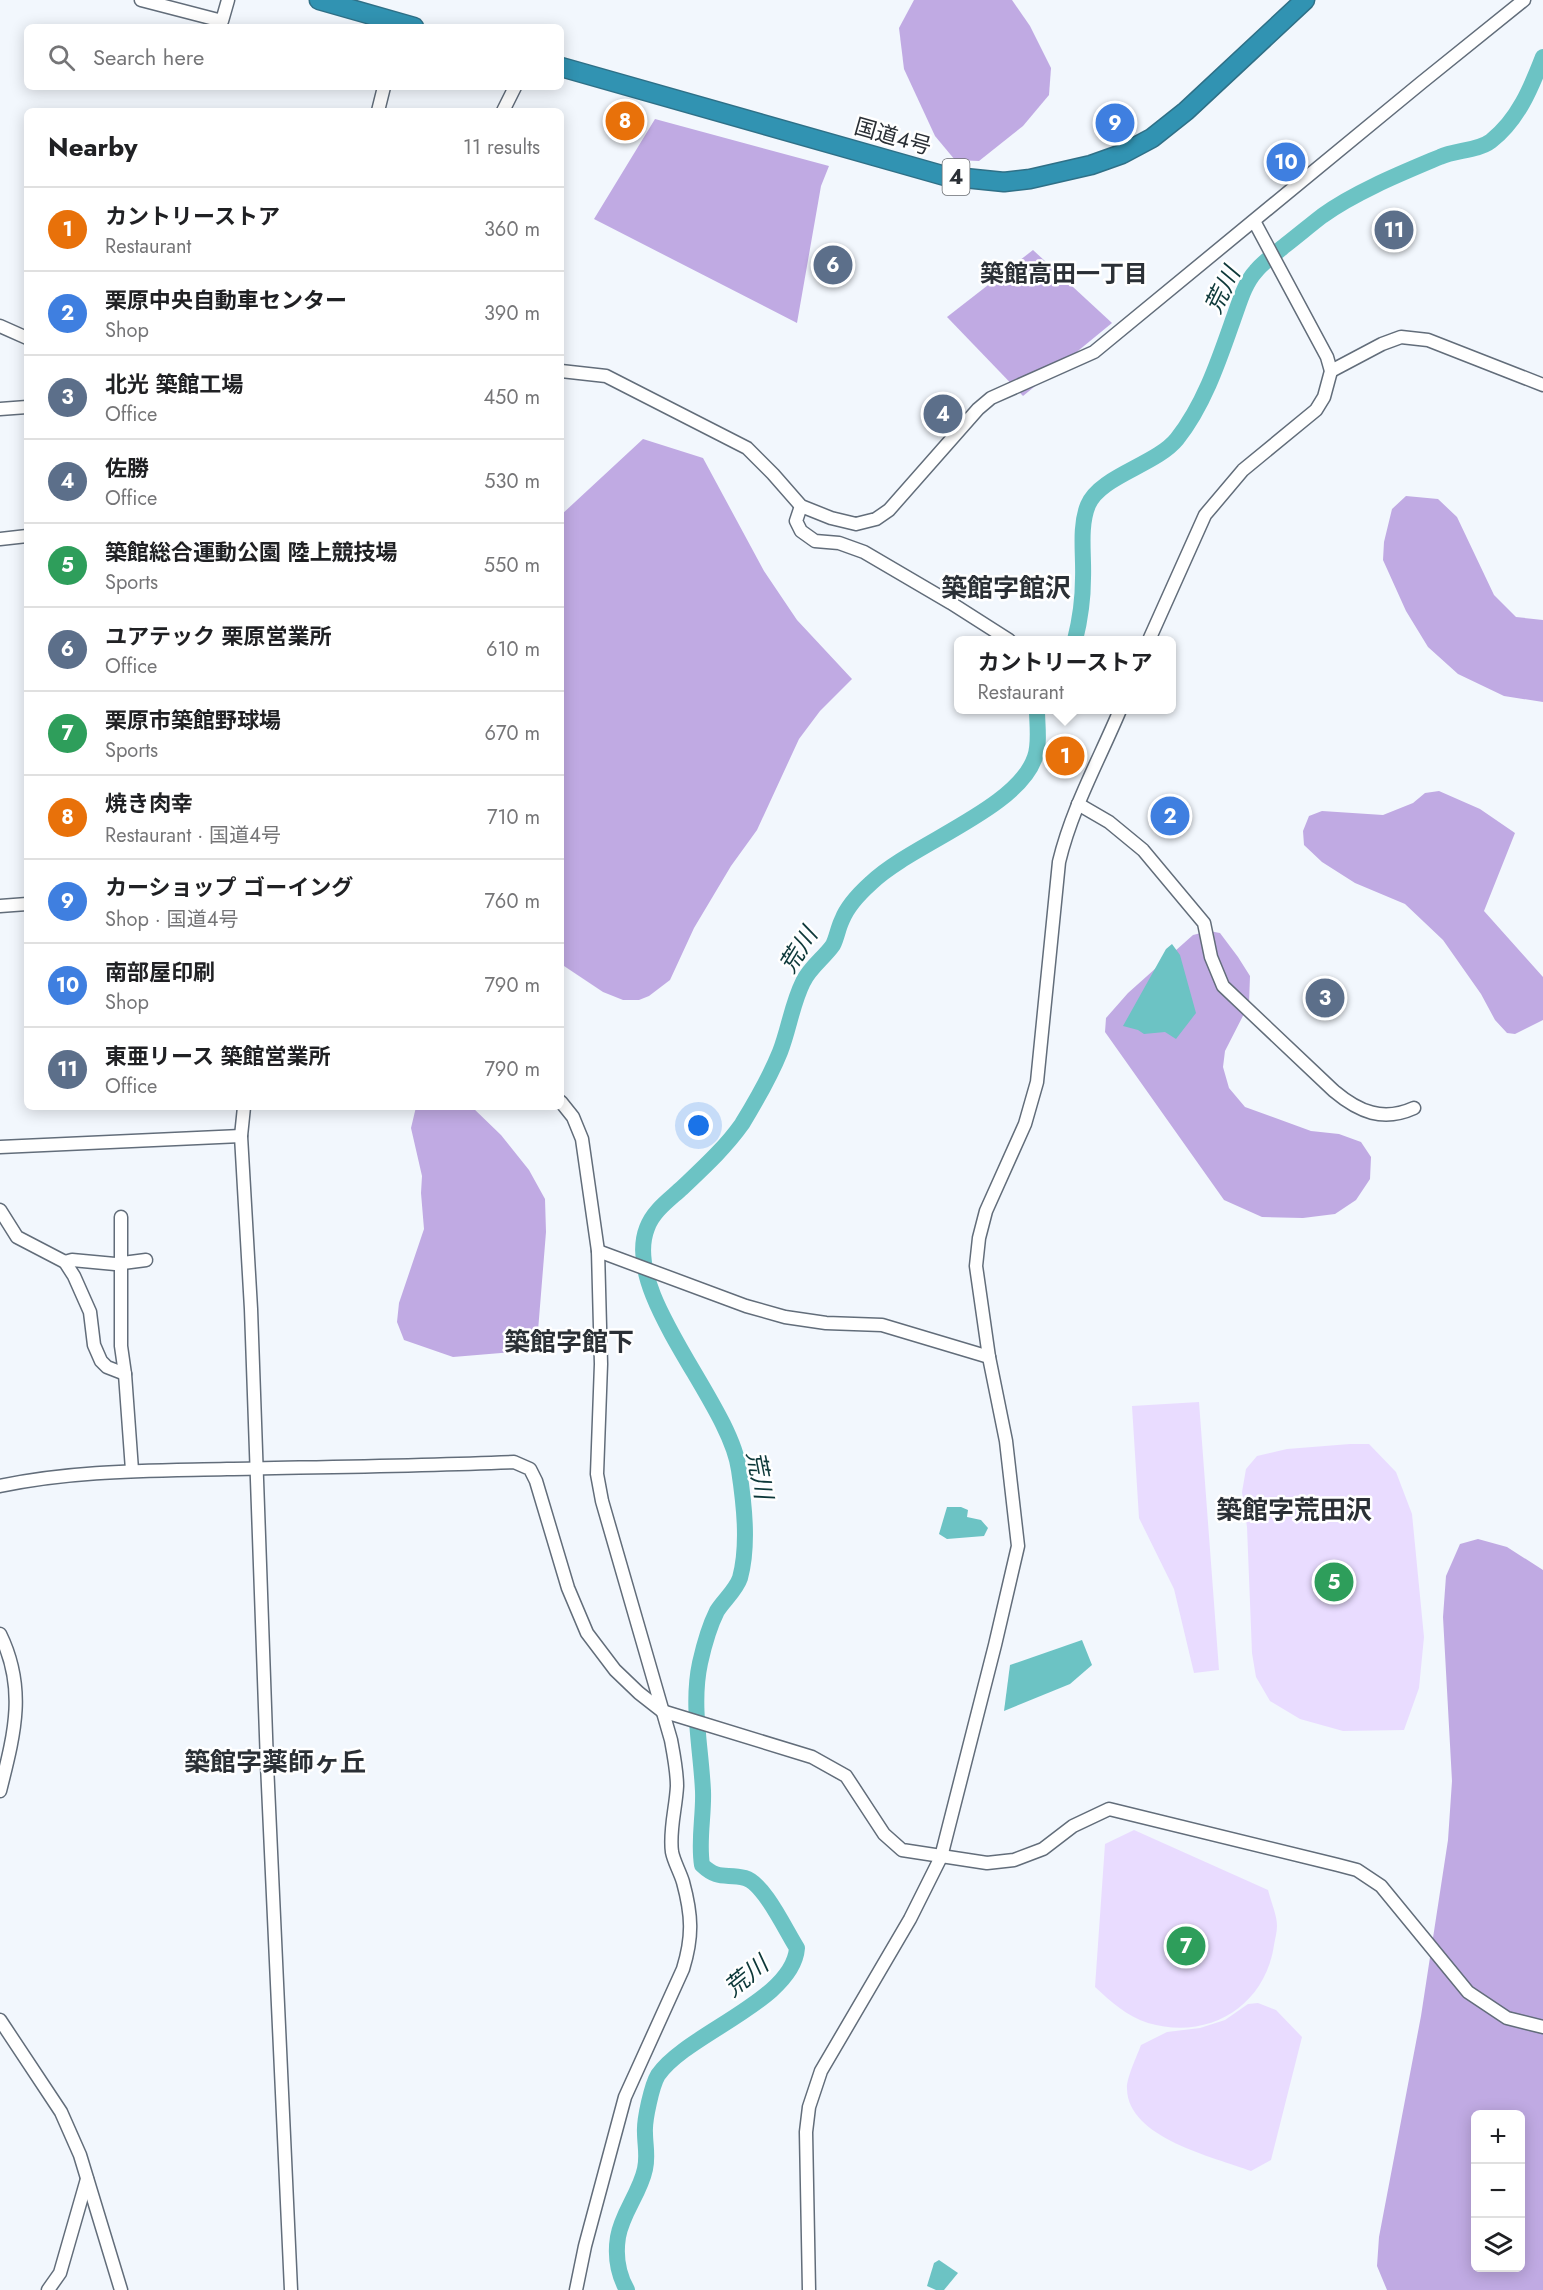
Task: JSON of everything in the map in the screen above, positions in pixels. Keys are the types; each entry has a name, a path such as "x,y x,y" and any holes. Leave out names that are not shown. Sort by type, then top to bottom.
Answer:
{"highway":[{"path":"319,0 346,4 399,24"},
{"name":"国道4号","path":"564,68 945,176 1004,182 1062,173 1091,165 1122,154 1152,138 1186,111 1305,0"}],"street":[{"path":"141,0 222,21 228,0"},
{"path":"564,371 606,376 747,448 801,506 831,518 856,524 876,519 889,510 978,409 991,398 1094,352 1524,0"},
{"path":"379,108 383,90"},
{"path":"504,108 514,90"},
{"path":"1151,636 1205,515 1243,470 1316,410 1324,397 1331,371 1312,327 1254,221"},
{"path":"0,326 24,337"},
{"path":"1331,371 1382,344 1401,337 1428,340 1543,385"},
{"path":"0,409 24,407"},
{"path":"801,506 796,521 801,531 814,542 839,543 864,552 1003,636"},
{"path":"0,540 24,536"},
{"path":"809,2290 806,2132 809,2107 821,2072 910,1919 941,1857 1018,1546 1006,1442 989,1357 976,1266 979,1238 986,1211 1025,1124 1037,1082 1059,861 1078,804 1115,714"},
{"path":"1078,804 1110,822 1143,850 1204,923 1211,957 1223,986 1334,1091 1349,1103 1381,1115 1400,1114 1414,1108"},
{"path":"0,906 24,904"},
{"path":"564,1106 573,1117 582,1139 598,1251 601,1364 597,1474 618,1562 676,1765 672,1851 689,1910 692,1929 683,1969 625,2097 588,2235 576,2290"},
{"path":"244,1110 241,1136 251,1309 267,1764 291,2290"},
{"path":"0,1147 241,1136"},
{"path":"0,1210 17,1237 65,1262 90,1312 97,1354 107,1367 125,1374"},
{"path":"120,1217 121,1346 132,1470"},
{"path":"598,1251 746,1306 784,1317 826,1323 882,1325 989,1357"},
{"path":"65,1262 72,1260 115,1264 146,1260"},
{"path":"0,1486 70,1474 132,1470 396,1467 514,1462 530,1469 536,1481 568,1588 587,1633 615,1670 639,1694 662,1711 812,1757 846,1776 884,1834 902,1850 987,1863 1014,1860 1043,1849 1073,1826 1109,1809 1348,1867 1357,1870 1381,1886 1468,1992 1507,2018 1543,2027"},
{"path":"0,1634 12,1669 17,1702 10,1749 0,1791"},
{"path":"0,2020 61,2112 80,2156 121,2290"},
{"path":"48,2290 60,2273 87,2178"}],"shaded area":[{"path":"914,0 1012,0 1030,26 1051,68 1049,95 1023,126 979,161 955,160 935,136 904,69 899,28"},
{"path":"655,119 829,166 821,186 797,323 594,219"},
{"path":"1033,250 1112,323 1023,396 947,317"},
{"path":"643,439 703,458 764,571 797,620 852,679 820,711 799,739 757,830 731,866 694,928 670,980 649,996 639,1000 623,1000 603,992 564,966 564,512"},
{"path":"1406,496 1438,499 1457,517 1494,595 1516,617 1543,620 1543,702 1504,696 1458,674 1428,647 1406,611 1383,560 1384,542 1392,509"},
{"path":"1439,791 1480,809 1515,833 1484,911 1543,977 1543,1020 1515,1034 1507,1033 1495,1020 1481,994 1443,940 1405,904 1355,883 1322,862 1304,845 1303,831 1309,816 1322,811 1383,815 1413,803 1425,793"},
{"path":"1209,931 1220,933 1250,976 1249,1004 1225,1051 1223,1067 1229,1088 1245,1107 1311,1131 1339,1134 1361,1142 1371,1157 1370,1179 1356,1200 1335,1214 1303,1218 1262,1217 1224,1200 1105,1032 1106,1018 1128,993 1193,935"},
{"path":"415,1110 475,1110 501,1135 529,1170 545,1199 546,1232 538,1331 524,1351 453,1357 404,1340 397,1322 399,1303 424,1229 422,1176 411,1128"},
{"path":"1199,1402 1219,1670 1194,1673 1174,1589 1139,1518 1132,1406"},
{"path":"1369,1444 1396,1472 1412,1514 1424,1637 1419,1688 1404,1730 1343,1731 1300,1719 1270,1701 1256,1677 1252,1653 1247,1527 1242,1492 1246,1469 1257,1456 1287,1449"},
{"path":"1478,1539 1507,1547 1543,1570 1543,2290 1387,2290 1377,2266 1379,2237 1421,2016 1448,1840 1452,1781 1443,1617 1446,1576 1460,1544"},
{"path":"1134,1830 1268,1890 1277,1926 1268,1967 1259,1986 1246,2002 1230,2014 1212,2023 1192,2027 1170,2027 1148,2023 1126,2013 1095,1987 1105,1844"},
{"path":"1258,2003 1276,2010 1302,2037 1271,2160 1251,2171 1196,2152 1157,2133 1142,2121 1131,2106 1127,2085 1141,2045 1167,2032 1200,2028 1225,2020 1248,2004"}],"water":[{"path":"1172,944 1180,955 1196,1013 1176,1039 1165,1032 1144,1034 1123,1026 1166,949"},
{"path":"947,1507 961,1507 968,1510 967,1517 981,1520 988,1528 984,1536 947,1539 939,1534"},
{"path":"1082,1640 1092,1665 1070,1684 1004,1711 1010,1665"},
{"path":"939,2260 958,2273 944,2290 936,2290 927,2286 934,2263"}],"waterway":[{"name":"荒川","path":"1076,636 1082,602 1083,532 1088,505 1094,495 1104,486 1168,448 1187,426 1210,382 1242,294 1252,276 1265,262 1322,216 1349,199 1440,157 1480,147 1491,141 1516,113 1543,57"},
{"name":"荒川","path":"627,2290 618,2265 618,2237 623,2220 643,2178 646,2160 646,2120 651,2094 658,2075 691,2045 737,2016 778,1984 791,1967 797,1948 767,1898 752,1882 745,1878 718,1875 702,1865 703,1791 696,1711 697,1679 703,1650 714,1617 740,1578 745,1538 744,1510 739,1470 731,1443 717,1413 662,1316 649,1284 643,1255 647,1228 657,1211 714,1158 742,1124 776,1061 803,982 833,945 844,915 851,905 867,887 889,869 986,809 1008,793 1025,776 1037,752 1037,714"}],"place":[{"name":"焼き肉幸","path":"625,121"},
{"name":"カーショップ ゴーイング","path":"1115,123"},
{"name":"南部屋印刷","path":"1286,162"},
{"name":"東亜リース 築館営業所","path":"1394,230"},
{"name":"ユアテック 栗原営業所","path":"833,265"},
{"name":"佐勝","path":"943,414"},
{"name":"カントリーストア","path":"1065,756"},
{"name":"栗原中央自動車センター","path":"1170,816"},
{"name":"北光 築館工場","path":"1325,998"},
{"name":"築館総合運動公園 陸上競技場","path":"1334,1582"},
{"name":"栗原市築館野球場","path":"1186,1946"}],"district":[{"name":"築館高田一丁目","path":"1064,273"},
{"name":"築館字館沢","path":"1006,588"},
{"name":"築館字館下","path":"569,1342"},
{"name":"築館字荒田沢","path":"1294,1510"},
{"name":"築館字薬師ヶ丘","path":"275,1762"}]}
